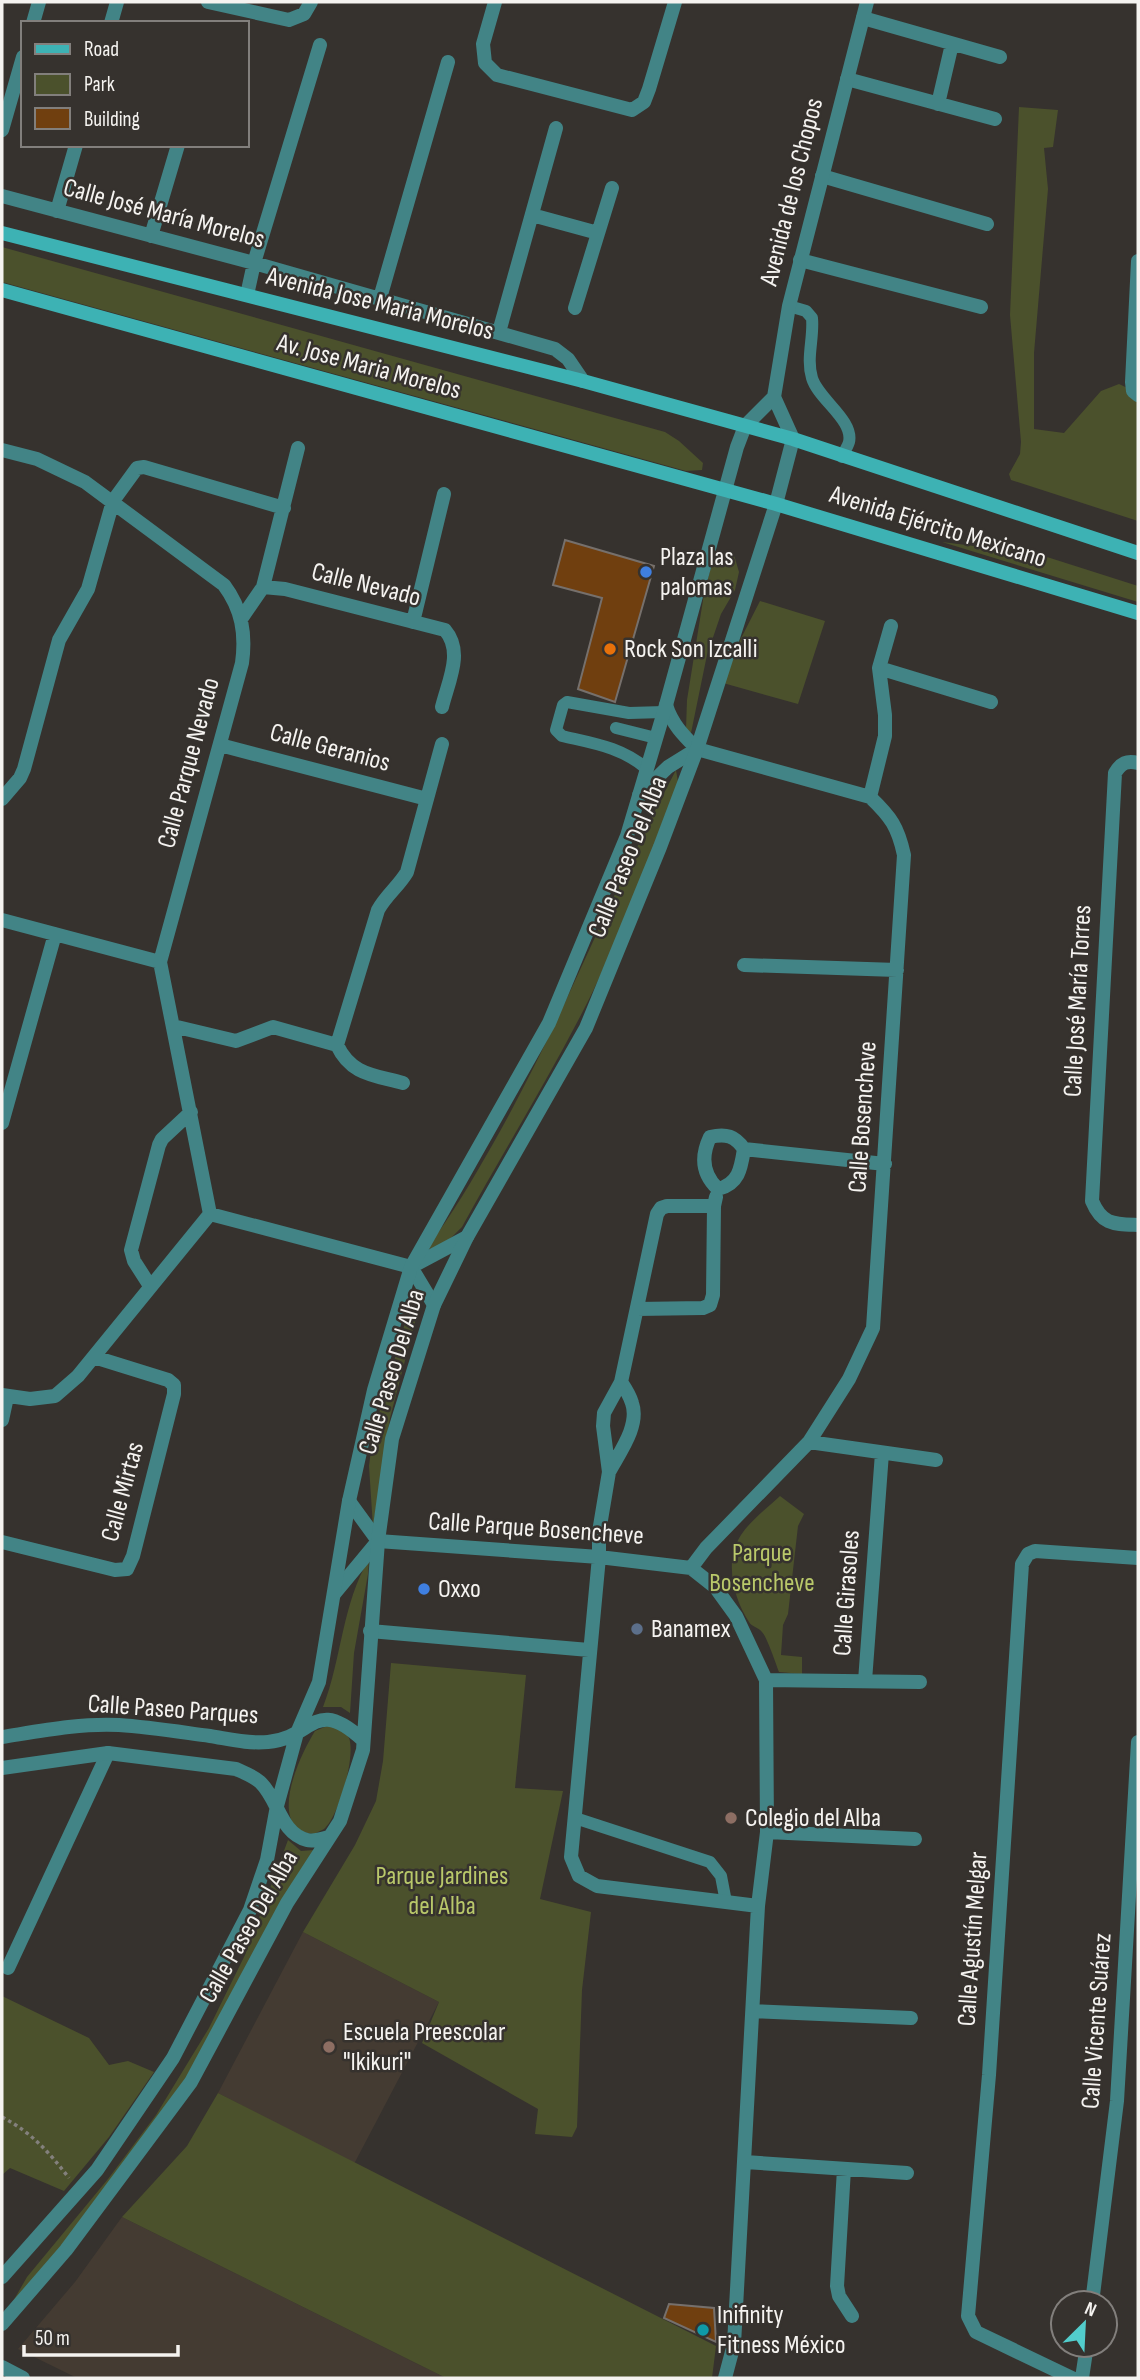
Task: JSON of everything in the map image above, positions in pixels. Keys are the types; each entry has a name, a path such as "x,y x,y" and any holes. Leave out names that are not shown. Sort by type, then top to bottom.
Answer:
{"main road":[{"name":"Avenida Jose Maria Morelos","path":"2,233 583,381 745,426"},
{"name":"Av. Jose Maria Morelos","path":"2,290 724,490"},
{"name":"Avenida Ejército Mexicano","path":"745,426 793,439 1138,553"},
{"name":"Avenida Ejército Mexicano","path":"724,490 1138,613"}],"street":[{"path":"34,21 39,2"},
{"path":"112,21 117,2"},
{"path":"208,2 289,20 304,14 311,2"},
{"path":"495,2 483,44 485,63 497,75 632,110 644,102 675,2"},
{"name":"Avenida de los Chopos","path":"774,397 789,306 867,2"},
{"path":"863,18 1000,57"},
{"path":"938,104 952,44"},
{"path":"247,295 254,263 320,46"},
{"path":"380,298 448,62"},
{"path":"2,131 21,64"},
{"path":"847,79 995,120"},
{"path":"499,332 556,128"},
{"path":"57,211 75,147"},
{"path":"151,236 176,147"},
{"path":"822,176 987,224"},
{"path":"575,308 612,188"},
{"name":"Calle José María Morelos","path":"2,195 380,298 555,349 568,359 583,381"},
{"path":"532,215 598,233"},
{"path":"800,260 981,307"},
{"path":"1138,261 1132,382 1133,391 1138,395"},
{"path":"745,426 774,397 793,439"},
{"name":"Calle Paseo Del Alba","path":"2,2277 97,2171 173,2058 250,1910 267,1860 277,1806 297,1733 319,1682 349,1501 374,1390 411,1267 550,1023 627,836 724,490 745,426"},
{"name":"Calle Paseo Del Alba","path":"2,2324 66,2250 191,2082 287,1903 340,1821 363,1750 378,1541 392,1439 434,1305 467,1237 586,1028 697,748 776,504 793,439"},
{"path":"241,619 263,587 298,448"},
{"name":"Calle Parque Nevado","path":"2,450 56,466 85,482 225,585 237,602 245,643 242,663 160,962 210,1214"},
{"path":"2,799 20,779 24,769 59,640 88,589 113,501 137,468 144,467 284,508"},
{"path":"413,622 444,494"},
{"name":"Calle Nevado","path":"263,587 285,590 445,630 452,638 456,652 442,707"},
{"path":"665,708 681,733 697,748 870,797 885,736 885,715 878,668 891,625"},
{"path":"878,668 991,702"},
{"path":"403,1083 355,1069 343,1059 337,1045 378,909 407,872 442,744"},
{"name":"Calle Geranios","path":"220,745 427,799"},
{"path":"639,795 668,767 697,748"},
{"name":"Calle José María Torres","path":"1138,763 1124,763 1115,773 1091,1201 1097,1215 1113,1224 1138,1225"},
{"name":"Calle Bosencheve","path":"691,1568 706,1548 809,1441 849,1379 873,1328 904,855 899,832 886,811 870,797"},
{"path":"2,920 160,962"},
{"path":"2,1123 55,934"},
{"path":"744,965 897,970"},
{"path":"173,1026 236,1041 273,1027 337,1045"},
{"path":"150,1286 134,1261 131,1251 159,1145 191,1112"},
{"path":"721,1134 738,1140 744,1149 737,1177 729,1186 718,1189 709,1181 704,1159 710,1137 721,1134"},
{"path":"744,1149 885,1164"},
{"path":"637,1309 703,1308 710,1305 713,1295 714,1206 718,1189"},
{"path":"714,1206 667,1206 657,1213 621,1382 604,1413 608,1472 599,1532 599,1557 571,1857 579,1876 597,1886 758,1906"},
{"path":"2,1420 5,1396 30,1399 55,1396 78,1376 210,1214 411,1267 467,1237"},
{"path":"411,1267 434,1305"},
{"name":"Calle Mirtas","path":"2,1542 115,1570 127,1569 174,1394 174,1385 168,1380 94,1357"},
{"path":"608,1472 631,1428 634,1415 632,1403 621,1382"},
{"path":"809,1441 936,1460"},
{"name":"Calle Girasoles","path":"766,1680 865,1681 882,1453"},
{"path":"334,1594 378,1541 349,1501"},
{"name":"Calle Parque Bosencheve","path":"378,1541 599,1557 691,1568"},
{"name":"Calle Agustín Melgar","path":"1072,2378 976,2332 968,2316 989,2075 1022,1564 1028,1554 1035,1551 1138,1558"},
{"path":"691,1568 715,1587 736,1616 766,1680 767,1832 758,1906 734,2343 725,2378"},
{"path":"370,1631 589,1650"},
{"path":"865,1681 920,1682"},
{"name":"Calle Paseo Parques","path":"2,1737 62,1727 118,1725 245,1742 271,1742 297,1733 309,1723 322,1719 335,1720 349,1727 363,1740"},
{"name":"Calle Vicente Suárez","path":"1094,2289 1117,2101 1138,1742"},
{"path":"8,1968 108,1753"},
{"name":"Calle Paseo Parques","path":"2,1768 108,1753 236,1769 261,1783 277,1806 285,1826 295,1835 310,1841 329,1837"},
{"path":"767,1832 915,1839"},
{"path":"752,2011 911,2018"},
{"path":"745,2162 907,2173"},
{"path":"844,2169 837,2286 839,2296 852,2316"},
{"path":"1082,2378 1085,2359"},
{"path":"2,2367 23,2378"}],"lane":[{"path":"789,306 806,311 812,318 809,356 812,379 848,430 850,441 842,457"},
{"path":"647,769 633,756 618,750 562,736 556,730 563,705 567,702 629,713 665,708"},
{"path":"616,728 656,738"},
{"path":"575,1818 710,1862 721,1877 726,1902"}],"path":[{"path":"2,2117 24,2129 50,2153 79,2192"}],"shaded area":[{"name":"Escuela Preescolar \"Ikikuri\"","path":"303,1932 439,2002 354,2164 218,2093"},
{"path":"122,2217 446,2378 77,2378 18,2349 75,2282"}],"green space":[{"path":"1019,107 1058,110 1053,147 1044,148 1048,189 1034,353 1034,429 1064,433 1101,391 1119,384 1138,393 1138,521 1011,480 1009,474 1020,454 1021,442 1010,315"},
{"path":"2,247 665,432 703,463 702,470 686,471 2,282"},
{"path":"942,542 1047,557 1138,586 1138,602"},
{"path":"727,552 734,555 739,572 735,590 721,614 707,655 691,733 686,729 687,700 704,594 711,567"},
{"path":"760,601 825,621 798,704 723,683 732,656"},
{"path":"676,770 678,782 638,887 579,1020 462,1227 442,1245 426,1249 470,1183 519,1097"},
{"path":"415,1288 419,1291 420,1303 390,1418 373,1527 369,1466 373,1434"},
{"name":"Parque Bosencheve","path":"780,1496 804,1514 798,1526 781,1655 802,1657 802,1674 779,1672 764,1635 750,1624 743,1612 733,1579 733,1556 741,1535 754,1519"},
{"path":"369,1559 354,1653 350,1713 341,1707 323,1707 353,1594"},
{"name":"Parque Jardines del Alba","path":"391,1663 526,1675 515,1788 563,1791 540,1899 591,1912 582,1990 577,2127 572,2137 535,2134 538,2109 422,2043 439,2002 303,1932 355,1845 376,1801 383,1761"},
{"path":"332,1724 349,1738 351,1747 345,1785 330,1822 314,1834 306,1833 294,1825 290,1815 290,1791 298,1764 315,1731"},
{"path":"288,1840 301,1851 314,1850 186,2080 58,2255 4,2317 27,2277 108,2179 156,2115 209,2028 245,1955"},
{"path":"2,1996 89,2038 109,2065 128,2061 154,2072 109,2137 64,2191 10,2168 2,2175"},
{"path":"218,2093 716,2346 712,2378 446,2378 122,2217 187,2146"}],"building":[{"path":"565,540 654,566 615,702 578,689 602,598 553,585"},
{"name":"Inifinity Fitness México","path":"669,2304 714,2308 716,2342 664,2318"}],"place":[{"name":"Plaza las palomas","path":"646,572"},
{"name":"Rock Son Izcalli","path":"610,649"},
{"name":"Oxxo","path":"424,1589"},
{"name":"Banamex","path":"637,1629"},
{"name":"Colegio del Alba","path":"731,1818"},
{"name":"Escuela Preescolar \"Ikikuri\"","path":"329,2047"},
{"name":"Inifinity Fitness México","path":"703,2330"}]}
